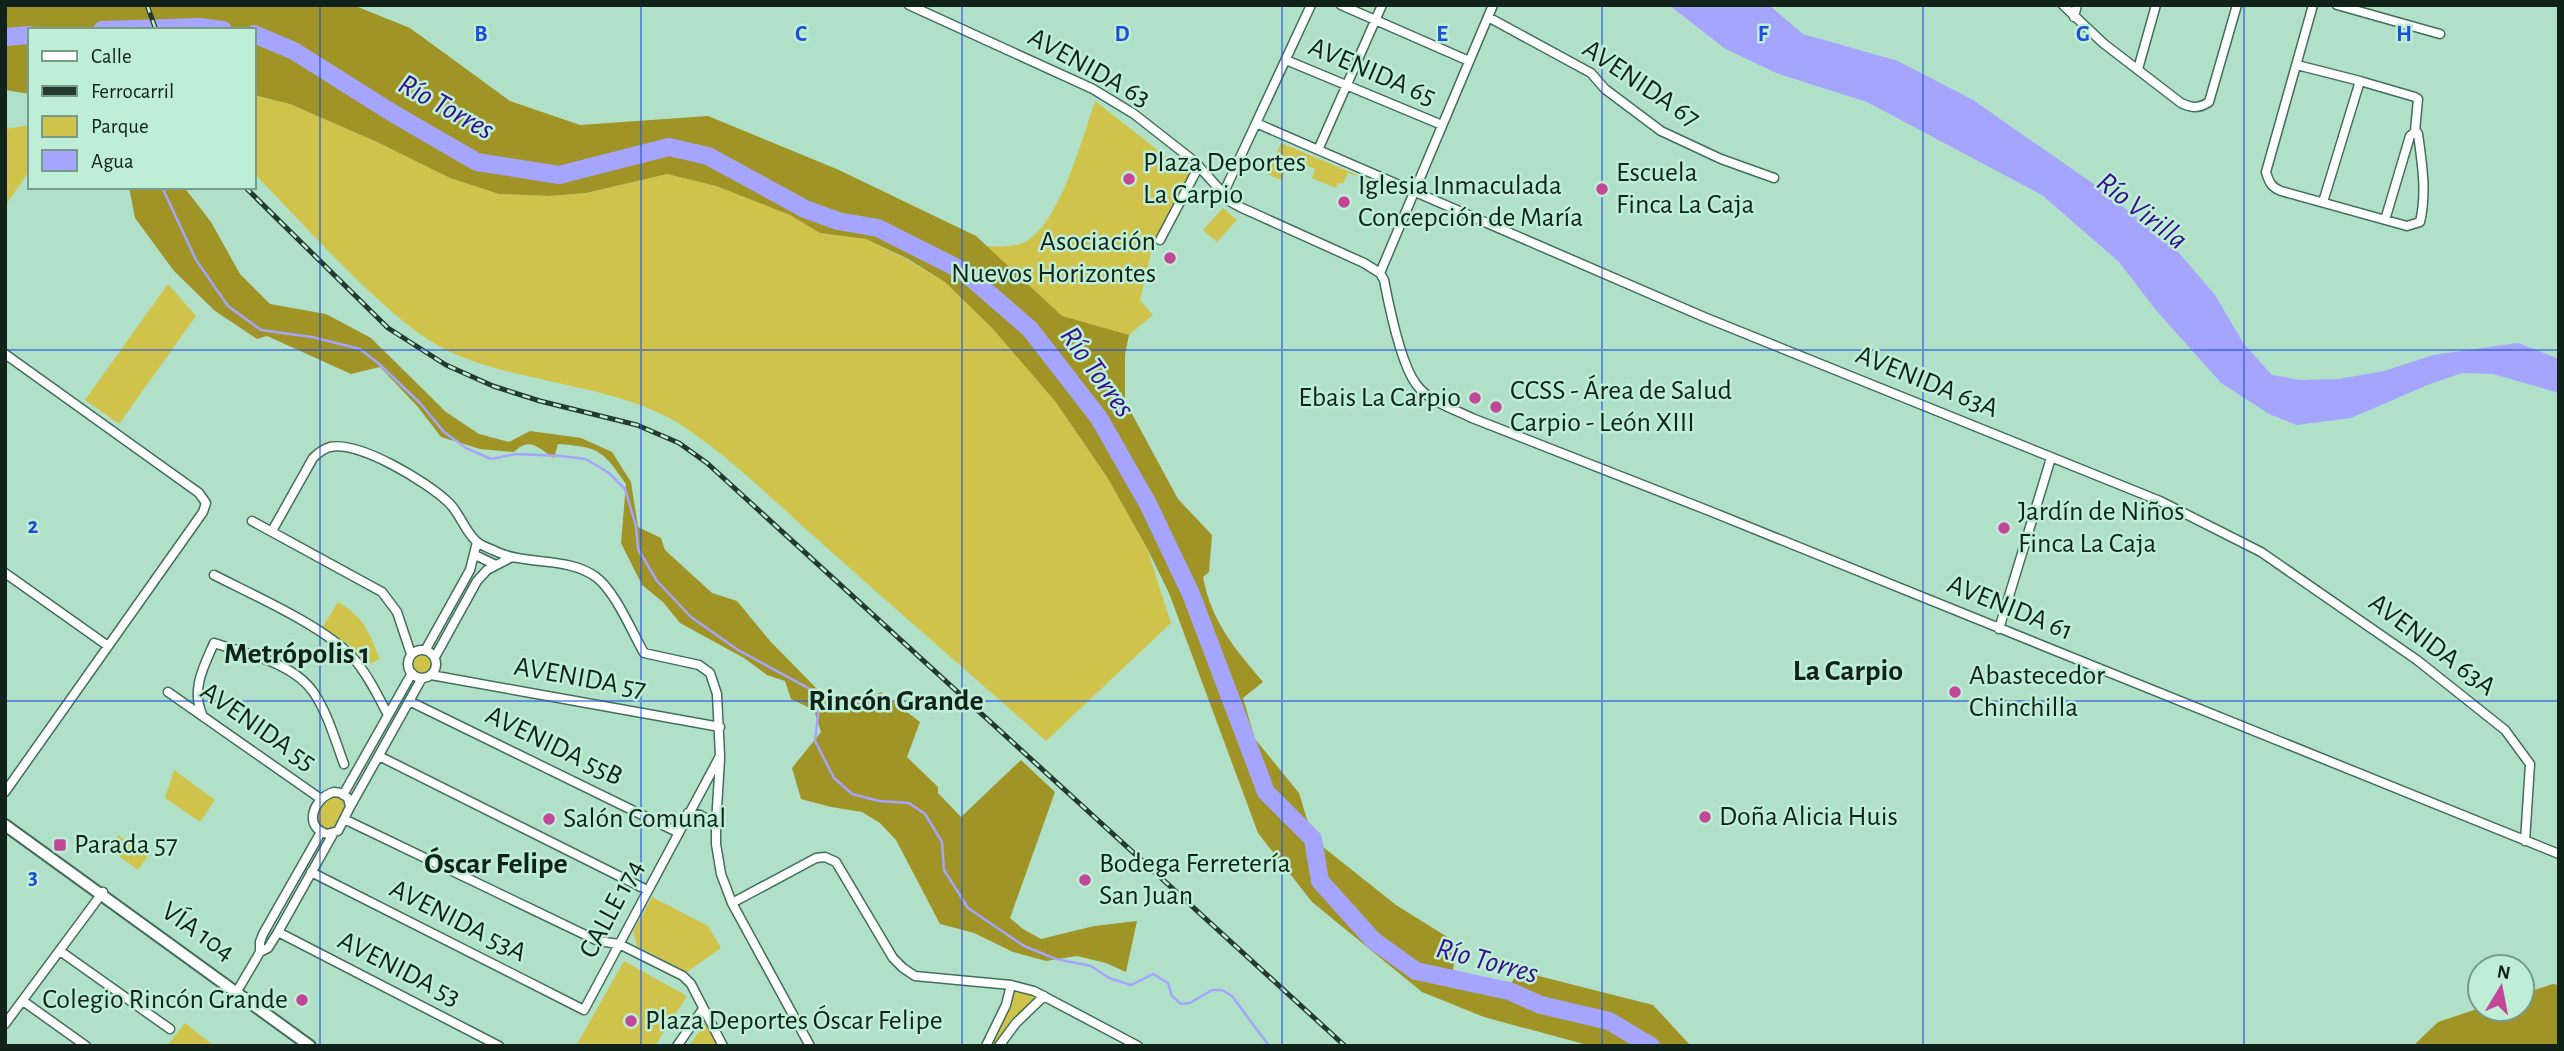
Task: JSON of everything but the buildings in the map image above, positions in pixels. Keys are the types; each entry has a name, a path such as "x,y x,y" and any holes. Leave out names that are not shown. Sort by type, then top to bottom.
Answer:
{"main road":[{"name":"VÍA 104","path":"5,825 310,1046"},
{"name":"VÍA 104","path":"237,991 319,1046"}],"street":[{"name":"AVENIDA 63","path":"909,5 1093,89 1134,114 1199,166 1240,207 1364,263 1380,273"},
{"path":"1224,192 1311,5"},
{"path":"1341,5 1469,61"},
{"path":"1318,150 1382,5"},
{"path":"1380,273 1493,5"},
{"path":"2063,5 2138,69 2181,103 2192,108 2202,107 2209,102 2237,5"},
{"path":"2074,17 2077,5"},
{"path":"2138,69 2156,5"},
{"path":"2313,5 2266,172 2270,184 2274,188 2412,226 2420,222 2424,179 2418,134 2415,131"},
{"path":"2337,5 2440,34"},
{"name":"AVENIDA 67","path":"1488,17 1591,74 1605,89 1661,131 1721,159 1774,178"},
{"name":"AVENIDA 65","path":"1286,60 1442,125"},
{"path":"2297,65 2360,81 2418,100 2415,131 2410,136 2385,220"},
{"path":"2323,202 2360,81"},
{"name":"AVENIDA 63A","path":"1256,123 1704,317 2160,501 2261,552 2448,683 2505,730 2530,764 2525,841"},
{"path":"1160,240 1199,166"},
{"name":"AVENIDA 61","path":"1380,273 1408,369 1416,385 1444,404 1472,418 2559,854"},
{"path":"5,354 190,486 206,503 203,512 5,792"},
{"path":"272,531 313,458 329,447 352,449 407,471 430,485 452,505 477,542 510,558"},
{"path":"1999,629 2051,458"},
{"path":"252,521 382,592 397,612 411,654 408,664 412,673 422,678"},
{"path":"426,649 470,570 477,542"},
{"path":"475,555 496,565"},
{"path":"435,657 477,581 487,570 510,558"},
{"name":"CALLE 174","path":"510,558 574,567 599,579 644,653 699,665 710,673 717,694 720,756 584,1010"},
{"path":"5,573 108,646"},
{"path":"214,575 313,628 339,645 367,677 388,715"},
{"path":"202,714 197,702 199,679 214,643 259,658 300,678 314,693 327,718 344,764"},
{"path":"411,654 426,649"},
{"path":"260,952 268,948 333,834 346,820 350,807 422,678 431,675 437,666 435,657 426,649"},
{"path":"343,795 412,673"},
{"name":"AVENIDA 57","path":"431,675 720,727"},
{"name":"AVENIDA 55","path":"168,692 321,799"},
{"name":"AVENIDA 55B","path":"410,701 679,833"},
{"path":"379,756 647,890"},
{"path":"720,756 716,845 721,874 733,903 810,1046"},
{"path":"333,834 321,832 316,828 312,820 313,811 321,799 334,792 348,798 350,807"},
{"path":"688,813 700,815 716,824"},
{"path":"346,820 598,941 619,944 683,976 691,984 723,1046"},
{"path":"237,991 260,952 263,934 321,832"},
{"path":"733,903 816,858 825,857 836,862 893,958 903,968 920,977 1011,985 1044,996 1138,1046"},
{"name":"AVENIDA 53A","path":"311,872 584,1010"},
{"path":"5,1024 102,894"},
{"name":"AVENIDA 53","path":"278,932 499,1046"},
{"path":"60,951 170,1030"},
{"path":"986,1046 1006,1005 1011,985"},
{"path":"999,1046 1016,1023 1044,996"},
{"path":"23,1001 86,1046"},
{"path":"677,1046 703,1009"}],"green space":[{"path":"256,96 290,104 450,178 499,194 549,196 586,193 667,174 716,186 790,215 820,233 866,239 945,282 992,328 1055,401 1107,477 1147,548 1171,623 1046,741 749,478 678,423 629,401 488,366 449,351 425,338 403,321 342,264 256,175"},
{"path":"1095,101 1191,176 1154,240 1140,300 1153,315 1085,371 971,245 1020,244 1033,236 1046,222 1067,182"},
{"path":"28,125 28,173 5,206 5,129"},
{"path":"1281,143 1376,183 1348,173 1343,184 1338,183 1336,188 1312,178 1315,169 1291,158 1281,180 1267,174"},
{"path":"1223,208 1237,220 1217,242 1203,230"},
{"path":"168,284 196,316 119,424 85,400"},
{"path":"338,602 360,620 380,659 365,666 351,646 322,628"},
{"path":"418,653 426,653 433,660 433,668 426,675 418,675 411,668 411,660"},
{"path":"174,770 215,800 200,822 165,798"},
{"path":"334,796 346,801 348,806 339,827 328,831 322,827 317,817 323,803"},
{"path":"118,835 148,856 138,870 108,848"},
{"path":"652,897 708,926 721,948 687,972 637,946 633,932"},
{"name":"Plaza Deportes Óscar Felipe","path":"624,961 687,996 655,1046 576,1046"},
{"path":"1013,988 1038,997 1011,1020 995,1044 992,1043"},
{"path":"185,1023 214,1046 167,1046"},
{"path":"705,1023 718,1046 689,1046"}],"shaded area":[{"path":"5,5 353,5 410,28 510,101 580,125 708,116 839,170 976,236 1062,316 1129,335 1125,355 1125,401 1178,499 1212,535 1209,572 1203,577 1207,593 1226,634 1263,682 1243,698 1255,739 1299,793 1313,839 1396,905 1457,943 1453,970 1510,985 1519,971 1653,1005 1691,1046 1591,1046 1484,1017 1422,992 1312,902 1258,833 1169,593 1107,477 1055,401 992,328 945,282 908,259 866,239 820,233 790,215 716,186 667,174 586,193 549,196 499,194 450,178 290,104 256,96 256,28 28,28 28,94 5,90"},
{"path":"129,189 186,189 211,222 240,274 270,304 326,314 371,338 446,412 479,434 509,442 530,431 581,438 612,452 631,482 638,527 661,538 665,550 712,593 737,601 770,641 820,692 859,703 881,692 920,722 907,757 938,787 938,793 961,817 1021,760 1055,792 1010,918 1041,939 1094,926 1137,921 1126,972 1106,963 1077,956 1046,961 1013,952 974,933 940,924 896,840 880,823 862,812 801,799 792,768 821,732 814,710 791,699 785,681 767,675 744,658 680,623 663,602 642,585 621,543 626,484 599,452 558,444 554,458 539,447 529,444 514,452 480,449 441,437 418,407 380,367 351,374 267,336 257,339 215,311 174,271 135,218"},
{"path":"2553,984 2559,985 2559,1046 2413,1046 2438,1022 2466,1013 2466,1023 2536,1023 2536,989"}],"water":[{"name":"Río Virilla","path":"1669,5 1769,5 1803,34 1898,61 1973,100 2098,187 2174,247 2215,295 2244,344 2272,375 2300,380 2339,379 2384,371 2433,355 2518,343 2559,359 2559,393 2493,374 2462,373 2351,418 2297,425 2269,414 2221,383 2155,309 2119,262 2042,195 1867,102 1776,73 1724,48"}],"waterway":[{"name":"Río Torres","path":"167,28 207,28"},
{"name":"Río Torres","path":"5,37 28,35"},
{"name":"Río Torres","path":"256,35 294,51 477,162 559,175 669,147 708,156 805,209 838,221 878,228 963,271 1030,329 1099,418 1148,504 1191,594 1266,792 1313,839 1320,881 1373,940 1416,971 1509,991 1541,1005 1609,1021 1651,1046"},
{"path":"163,189 196,260 228,306 261,330 312,337 360,349 420,403 444,432 466,448 491,459 516,454 561,456 586,459 609,473 625,489 636,526 638,549 657,581 691,617 738,650 810,689 819,706 815,741 834,778 852,794 879,801 909,803 925,814 942,842 944,870 968,908 1024,946 1056,959 1091,966 1109,978 1131,985 1153,974 1168,983 1172,996 1181,1004 1190,1003 1212,990 1222,990 1232,996 1269,1046"}],"railway":[{"path":"147,5 155,28"},
{"path":"247,189 388,328 446,365 493,386 540,401 637,425 679,443 707,463 1345,1046"}],"place":[{"name":"Plaza Deportes La Carpio","path":"1129,179"},
{"name":"Escuela Finca La Caja","path":"1602,189"},
{"name":"Iglesia Inmaculada Concepción de María","path":"1344,202"},
{"name":"Asociación Nuevos Horizontes","path":"1170,258"},
{"name":"Ebais La Carpio","path":"1475,398"},
{"name":"CCSS - Área de Salud Carpio - León XIII","path":"1496,407"},
{"name":"Jardín de Niños Finca La Caja","path":"2004,528"},
{"name":"Abastecedor Chinchilla","path":"1955,692"},
{"name":"Doña Alicia Huis","path":"1705,817"},
{"name":"Salón Comunal","path":"549,819"},
{"name":"Parada 57","path":"60,845"},
{"name":"Bodega Ferretería San Juan","path":"1085,880"},
{"name":"Colegio Rincón Grande","path":"302,1000"},
{"name":"Plaza Deportes Óscar Felipe","path":"631,1021"}],"district":[{"name":"Metrópolis 1","path":"297,654"},
{"name":"La Carpio","path":"1848,671"},
{"name":"Rincón Grande","path":"896,701"},
{"name":"Óscar Felipe","path":"496,864"}]}
